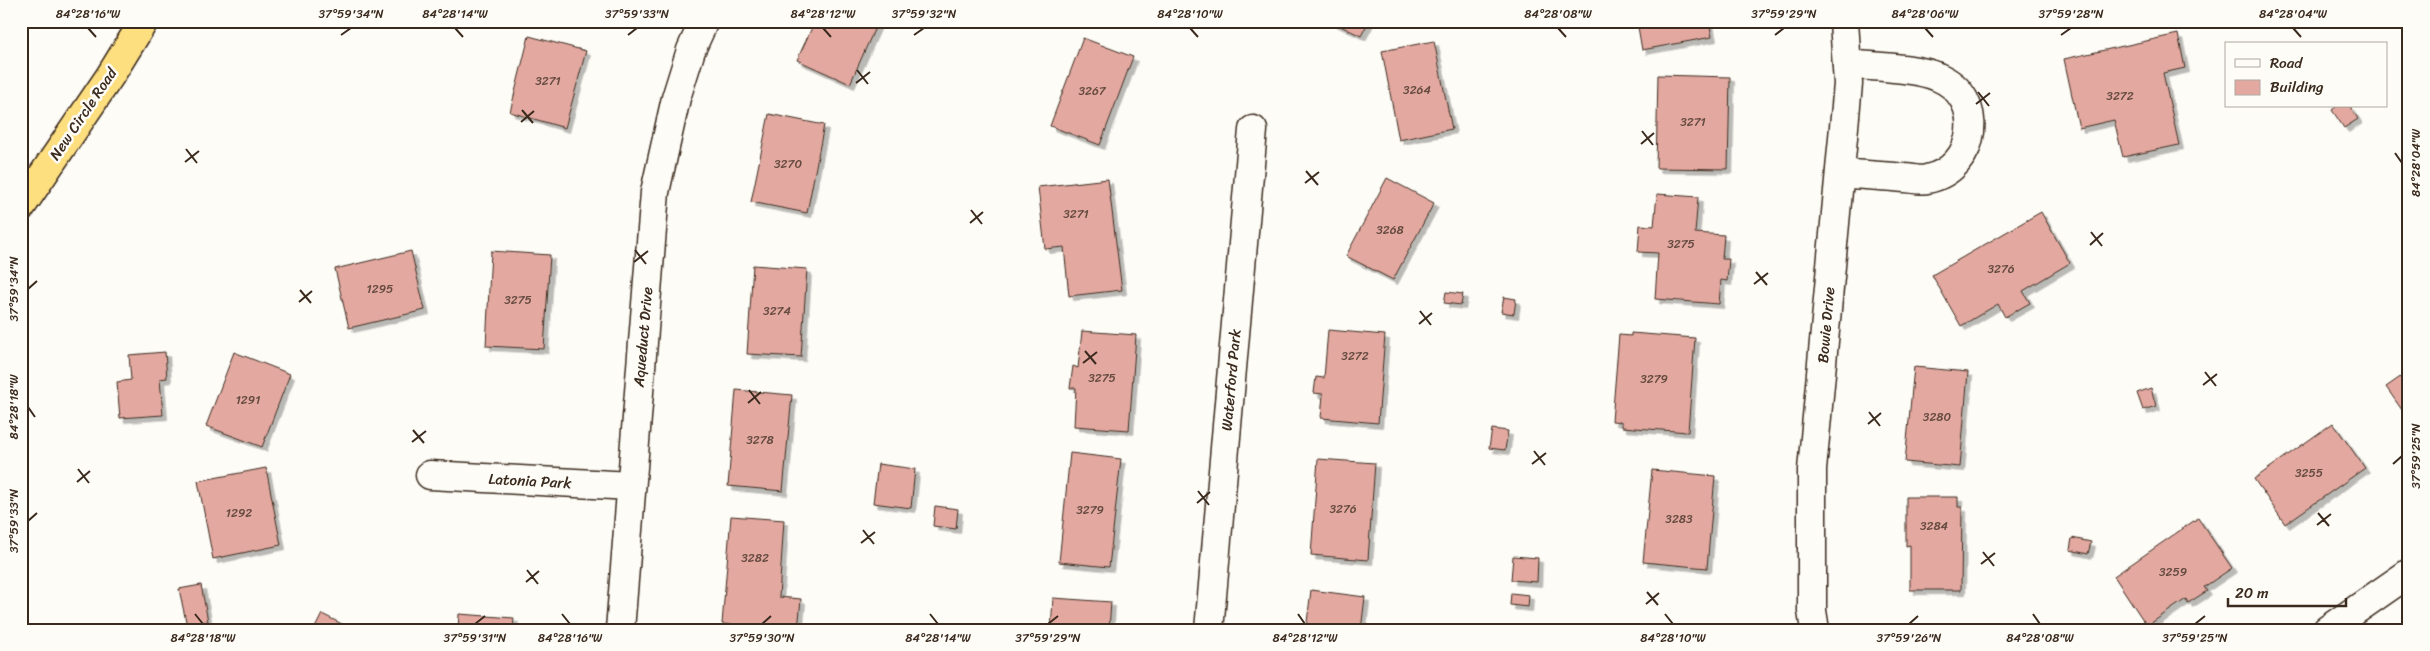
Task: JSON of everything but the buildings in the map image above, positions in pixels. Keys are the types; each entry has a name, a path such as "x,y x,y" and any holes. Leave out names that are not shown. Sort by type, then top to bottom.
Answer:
{"highway":[{"name":"New Circle Road","path":"21,207 110,76 144,21"}],"street":[{"name":"Aqueduct Drive","path":"620,630 630,486 655,192 676,98 691,50 704,21"},
{"name":"Bowie Drive","path":"1815,630 1812,610 1812,470 1848,84 1844,21"},
{"path":"1840,173 1927,180 1952,168 1965,149 1972,126 1968,106 1955,90 1938,77 1907,70 1847,64"},
{"name":"Waterford Park","path":"1209,630 1253,130"},
{"name":"Latonia Park","path":"430,475 630,486"},
{"path":"2337,627 2409,572"}]}
